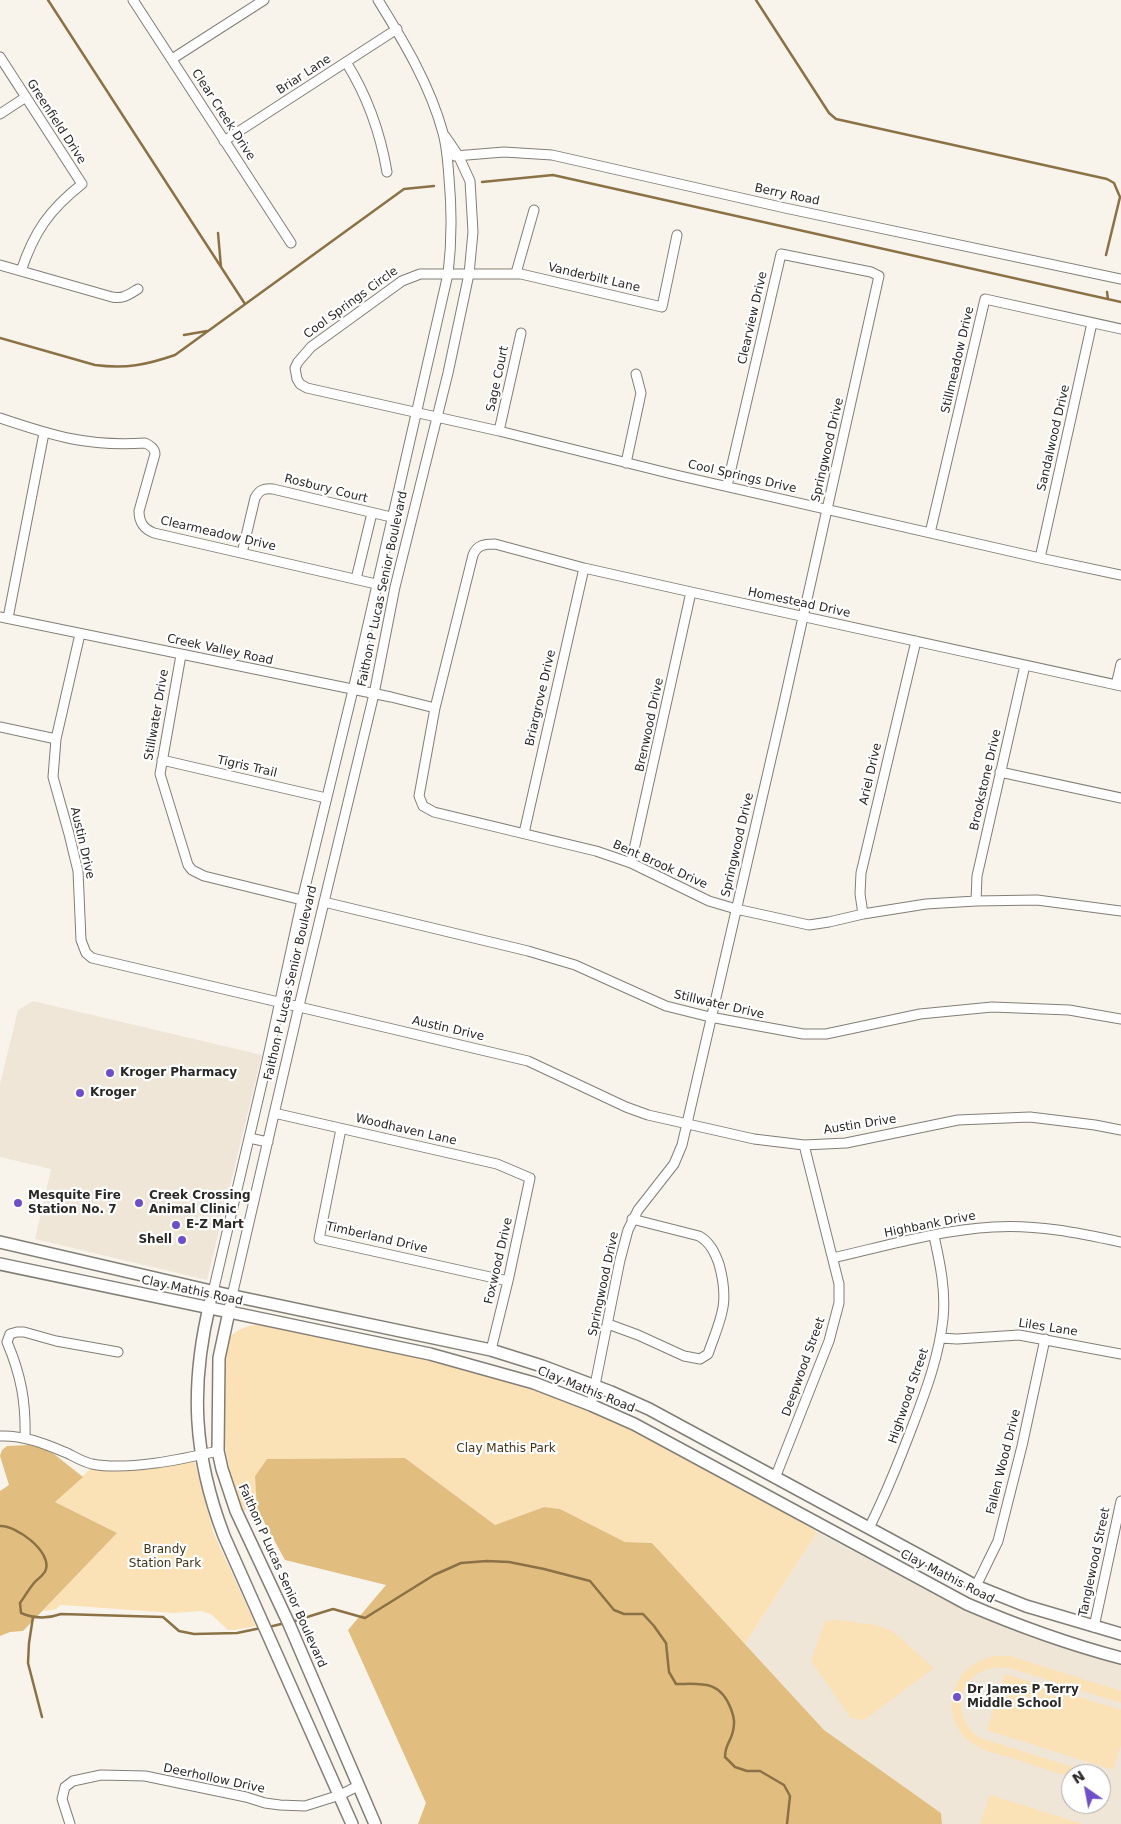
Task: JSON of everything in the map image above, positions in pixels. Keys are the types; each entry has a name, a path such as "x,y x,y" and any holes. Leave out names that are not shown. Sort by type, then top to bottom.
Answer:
{"main road":[{"name":"Clay Mathis Road","path":"0,1242 213,1292 490,1350 542,1366 649,1409 976,1586 1026,1606 1121,1634"},
{"path":"6,1265 15,1246"},
{"path":"93,1284 98,1264"},
{"name":"Clay Mathis Road","path":"6,1265 430,1354 534,1383 591,1405 678,1447 853,1544 967,1604 1052,1638 1121,1658"},
{"name":"Faithon P Lucas Senior Boulevard","path":"213,1292 204,1328 198,1379 201,1455 217,1516 352,1824"},
{"name":"Faithon P Lucas Senior Boulevard","path":"232,1296 219,1358 218,1451 234,1505 304,1658 375,1824"}],"street":[{"name":"Clear Creek Drive","path":"133,0 291,243"},
{"path":"172,59 264,0"},
{"name":"Faithon P Lucas Senior Boulevard","path":"213,1292 448,274 452,217 447,156 443,133 425,84 397,30 378,0"},
{"name":"Briar Lane","path":"224,141 397,30"},
{"name":"Greenfield Drive","path":"0,57 82,184 60,202 44,220 32,240 21,271"},
{"path":"346,62 359,83 375,119 383,145 387,172"},
{"path":"0,114 26,97"},
{"name":"Faithon P Lucas Senior Boulevard","path":"232,1296 298,1006 374,694 395,587 437,417 469,274 473,232 470,181 458,155 443,133"},
{"name":"Berry Road","path":"447,156 504,152 552,155 785,208 1121,279"},
{"path":"516,273 534,210"},
{"name":"Vanderbilt Lane","path":"448,274 516,273 662,307 677,235"},
{"name":"Clearview Drive","path":"727,486 781,254 871,272 879,276"},
{"path":"0,265 112,298 120,299 138,288"},
{"name":"Cool Springs Circle","path":"416,413 307,388 300,384 297,379 296,368 298,362 311,347 402,281 420,274 448,274"},
{"name":"Springwood Drive","path":"591,1405 620,1260 632,1219 674,1164 682,1144 879,276"},
{"name":"Stillmeadow Drive","path":"930,533 985,299 1121,329"},
{"name":"Sandalwood Drive","path":"1040,558 1092,323"},
{"name":"Sage Court","path":"499,431 521,333"},
{"path":"626,463 641,393 636,374"},
{"name":"Cool Springs Drive","path":"416,413 930,533 1121,575"},
{"name":"Clearmeadow Drive","path":"0,418 44,433 90,443 149,444 155,451 155,454 140,511 140,522 143,527 154,533 376,584"},
{"path":"4,617 44,433"},
{"name":"Rosbury Court","path":"242,553 254,498 257,493 264,489 274,489 391,517"},
{"path":"356,579 372,513"},
{"name":"Homestead Drive","path":"475,550 485,544 495,544 584,568 1118,686"},
{"name":"Bent Brook Drive","path":"475,550 435,708 419,793 419,800 423,806 434,812 596,851 631,863 709,901 809,925 926,904 976,901 1037,900 1121,911"},
{"name":"Briargrove Drive","path":"524,833 584,568"},
{"name":"Brenwood Drive","path":"631,863 692,592"},
{"name":"Creek Valley Road","path":"4,617 435,708"},
{"name":"Austin Drive","path":"80,634 56,739 53,777 70,834 78,871 81,940 86,952 98,960 528,1061 626,1107 648,1115 754,1138 804,1145 846,1143 958,1120 1030,1117 1121,1130"},
{"name":"Ariel Drive","path":"863,914 860,894 861,873 916,641"},
{"name":"Stillwater Drive","path":"181,655 160,769 184,856 192,870 204,876 302,900"},
{"path":"1118,686 1121,664"},
{"name":"Brookstone Drive","path":"976,901 977,876 1025,665"},
{"path":"0,727 56,739"},
{"name":"Tigris Trail","path":"162,760 326,798"},
{"path":"1000,772 1121,798"},
{"name":"Stillwater Drive","path":"324,902 528,951 575,965 666,1006 710,1017 803,1034 826,1034 920,1014 992,1007 1069,1010 1121,1018"},
{"name":"Woodhaven Lane","path":"274,1113 497,1164 530,1178"},
{"name":"Timberland Drive","path":"342,1128 318,1239 508,1281"},
{"path":"249,1138 268,1142"},
{"name":"Deepwood Street","path":"774,1478 829,1341 839,1303 839,1284 804,1145"},
{"name":"Foxwood Drive","path":"490,1350 508,1281 530,1178"},
{"path":"608,1324 646,1338 684,1356 700,1359 708,1354 722,1313 725,1299 723,1279 717,1259 704,1239 699,1236 632,1219"},
{"name":"Highbank Drive","path":"833,1258 964,1229 995,1226 1032,1227 1074,1232 1121,1242"},
{"name":"Highwood Street","path":"869,1528 889,1487 930,1378 940,1338 944,1318 943,1282 934,1236"},
{"path":"25,1438 26,1408 17,1370 7,1342 10,1334 24,1332 56,1341 118,1352"},
{"name":"Liles Lane","path":"940,1338 1019,1335 1121,1354"},
{"name":"Fallen Wood Drive","path":"976,1586 998,1541 1022,1446 1045,1339"},
{"path":"0,1436 25,1438 92,1464 140,1465 218,1451"},
{"name":"Tanglewood Street","path":"1094,1627 1121,1502"},
{"name":"Deerhollow Drive","path":"70,1824 62,1798 65,1787 73,1781 82,1778 101,1775 145,1776 280,1805 305,1806 340,1795 358,1786"}],"shaded area":[{"path":"33,1001 262,1055 207,1280 35,1239 51,1169 0,1157 0,1084 18,1010"},
{"path":"29,1445 42,1448 54,1454 83,1477 55,1502 117,1533 23,1631 10,1632 0,1636 0,1491 9,1485 0,1456 2,1450 7,1446"},
{"path":"405,1458 495,1525 544,1507 560,1509 625,1542 652,1543 824,1730 941,1813 942,1824 418,1824 426,1803 348,1630 386,1585 285,1560 257,1509 255,1476 267,1459"},
{"name":"Dr James P Terry Middle School","path":"817,1532 941,1598 1009,1628 1074,1651 1121,1663 1121,1824 942,1824 941,1813 824,1730 745,1644"}],"green space":[{"name":"Clay Mathis Park","path":"266,1324 452,1364 531,1386 626,1424 730,1479 817,1532 745,1644 652,1543 625,1542 560,1509 544,1507 495,1525 405,1458 267,1459 255,1476 257,1501 243,1512 231,1477 225,1444 222,1410 224,1352 228,1340 240,1329"},
{"name":"Brandy Station Park","path":"194,1459 214,1534 256,1626 228,1630 211,1614 200,1611 174,1613 61,1605 54,1610 42,1611 117,1533 55,1502 92,1467"},
{"path":"837,1620 876,1625 892,1631 934,1668 864,1720 851,1718 811,1661 825,1621"},
{"path":"994,1656 1010,1656 1121,1691 1121,1703 1010,1668 994,1668 972,1678 965,1687 961,1708 964,1719 970,1729 980,1738 1063,1764 1061,1764 1061,1774 984,1750 969,1741 960,1731 952,1712 954,1692 964,1673 980,1661"},
{"path":"1005,1674 1121,1710 1121,1745 1113,1770 1111,1769 1111,1764 1094,1764 987,1730"},
{"path":"990,1795 1083,1824 980,1824"}],"waterway":[{"path":"48,0 245,304"},
{"path":"756,0 829,113 836,119 1107,179 1114,183 1120,197 1106,255"},
{"path":"482,182 553,175 1121,302"},
{"path":"0,338 95,365 116,367 136,365 175,355 404,189 434,186"},
{"path":"218,233 221,267"},
{"path":"1107,292 1108,299"},
{"path":"184,335 207,331"},
{"path":"0,1526 15,1530 31,1540 38,1547 46,1562 44,1573 34,1583 20,1603 21,1613 41,1618 61,1614 163,1617 179,1631 194,1634 237,1633 261,1628"},
{"path":"291,1622 333,1609 365,1618 434,1575 461,1563 509,1562 590,1581 614,1610 624,1614 643,1614 654,1626 666,1643 669,1672 676,1684 702,1684 716,1688 727,1700 731,1709 734,1728 725,1757 735,1767 747,1771 760,1771 784,1785 790,1796 787,1824"},
{"path":"33,1617 28,1663 42,1717"},
{"path":"269,1627 285,1623"}],"place":[{"name":"Kroger Pharmacy","path":"110,1073"},
{"name":"Kroger","path":"80,1093"},
{"name":"Mesquite Fire Station No. 7","path":"18,1203"},
{"name":"Creek Crossing Animal Clinic","path":"139,1203"},
{"name":"E-Z Mart","path":"176,1225"},
{"name":"Shell","path":"182,1240"},
{"name":"Dr James P Terry Middle School","path":"957,1697"}]}
